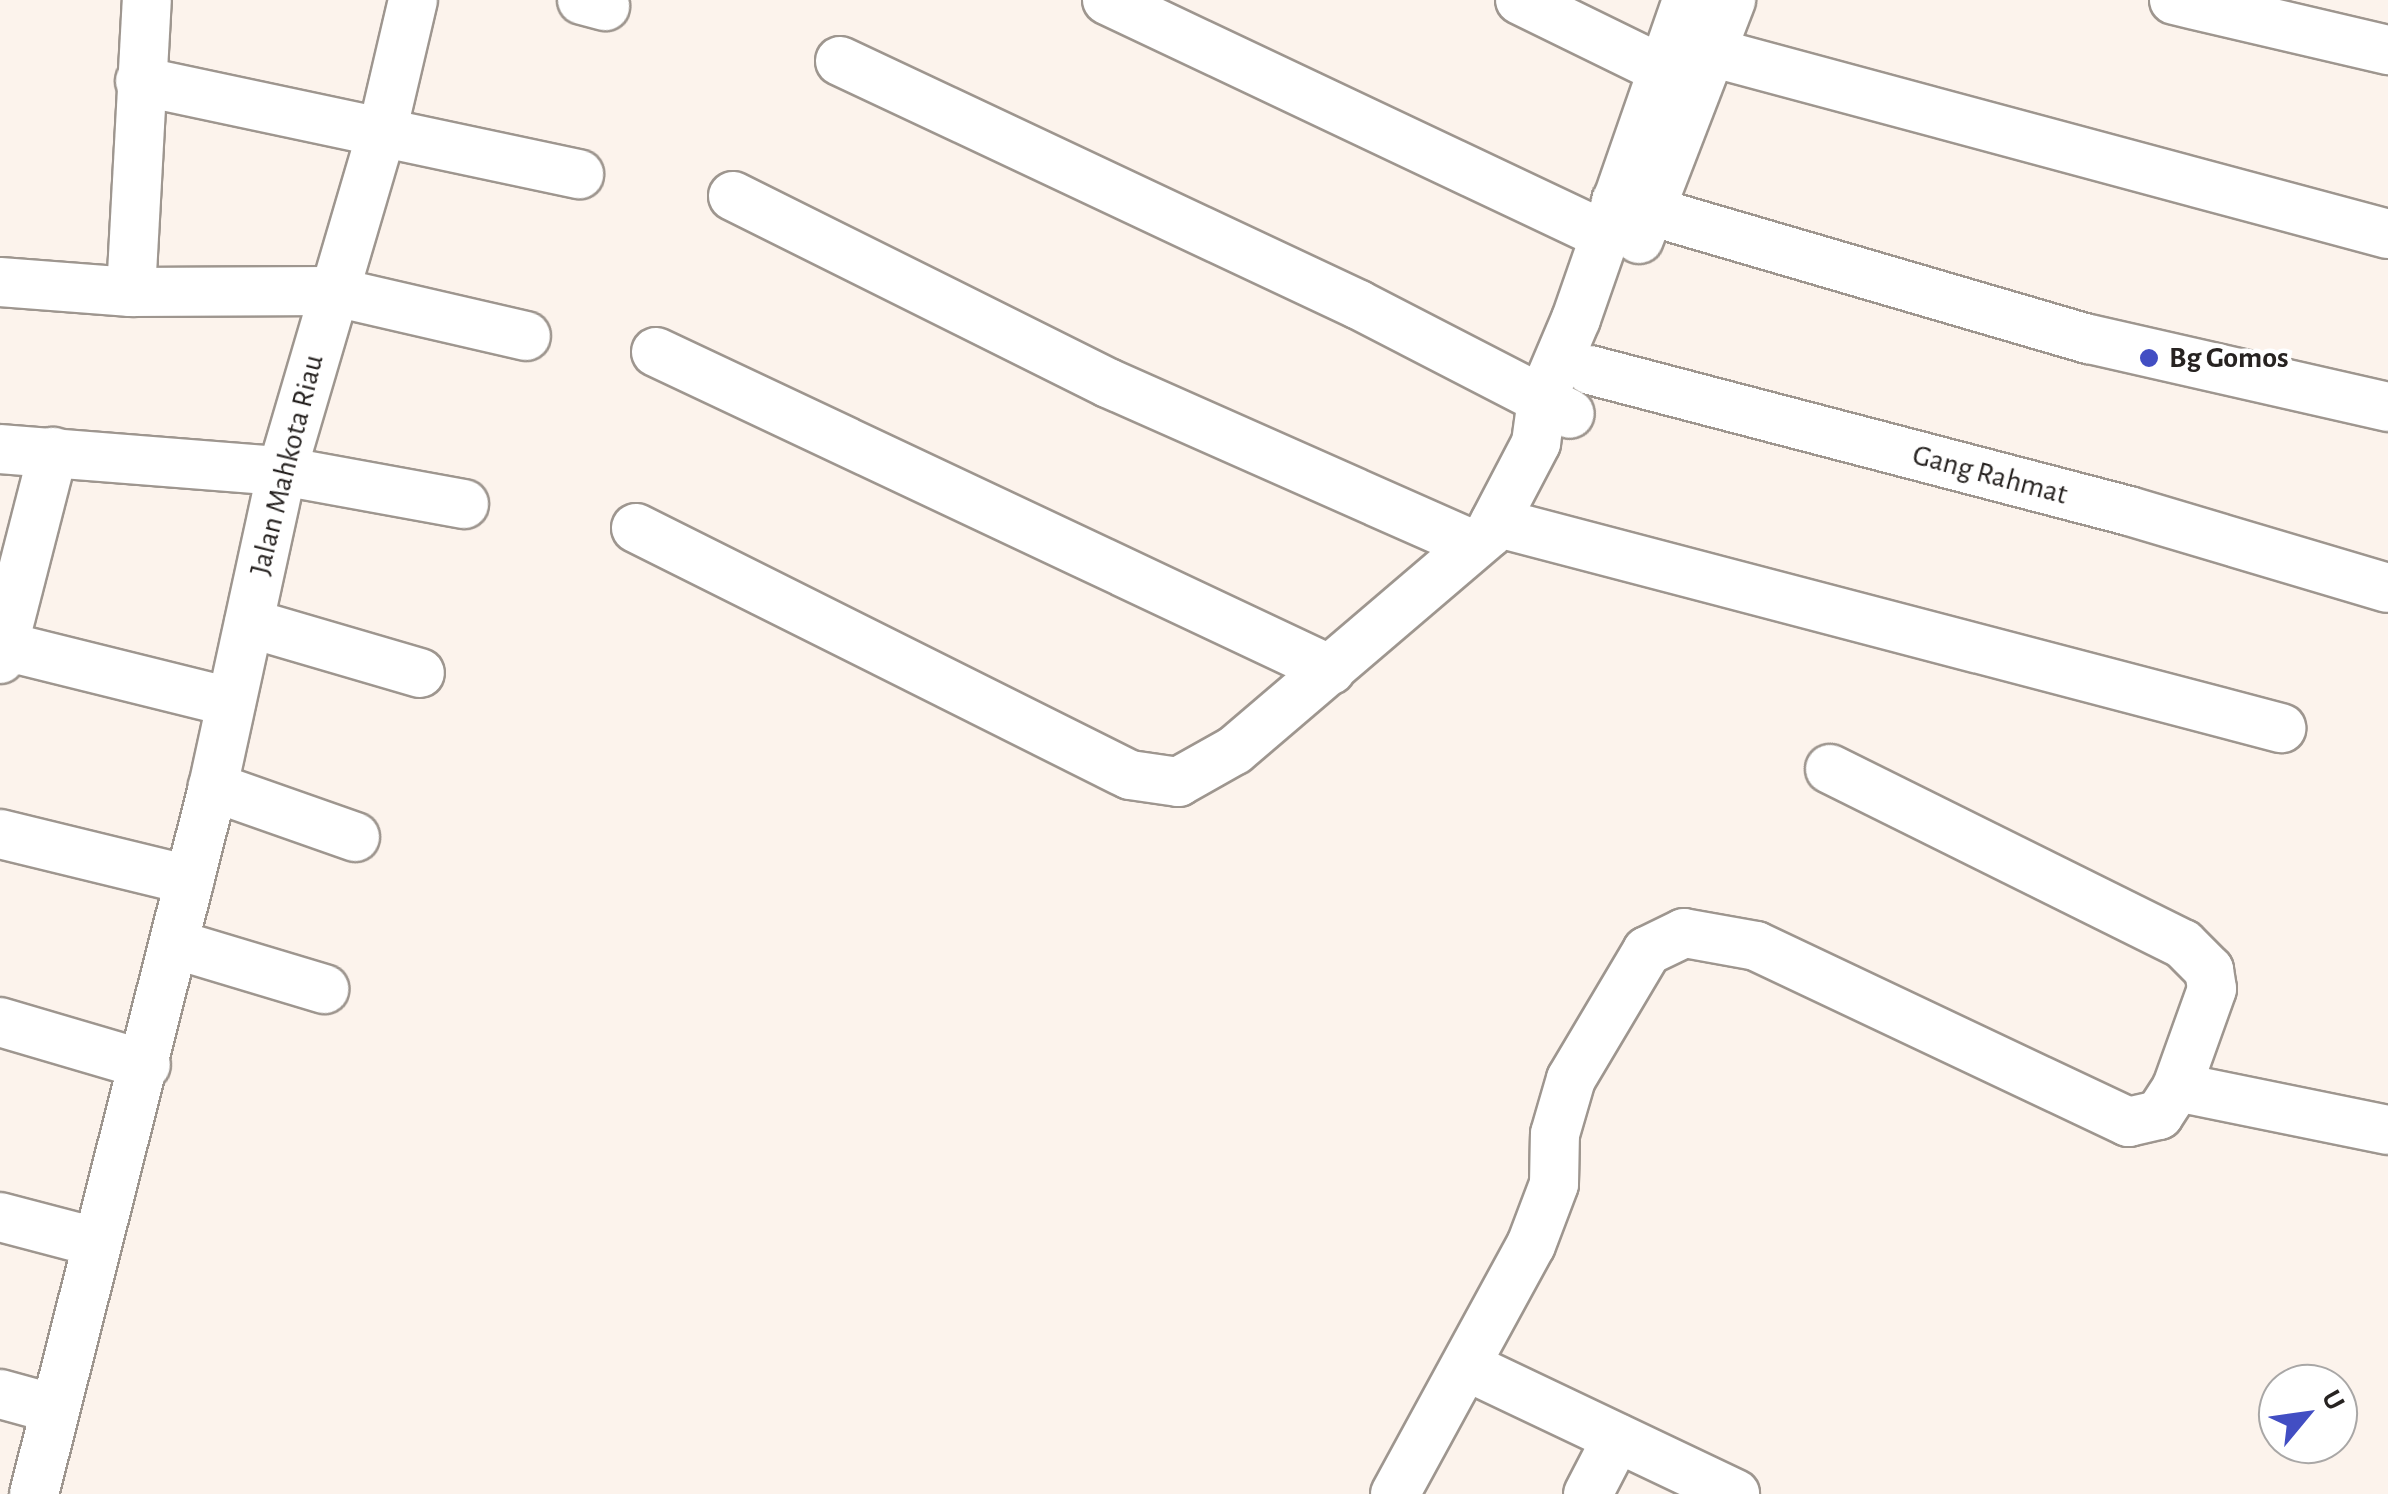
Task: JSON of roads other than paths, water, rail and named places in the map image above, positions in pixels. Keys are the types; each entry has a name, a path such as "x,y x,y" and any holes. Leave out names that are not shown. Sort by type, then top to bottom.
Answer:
{"street":[{"path":"131,292 147,0"},
{"name":"Jalan Mahkota Riau","path":"34,1494 95,1242 146,1065 282,471 383,128 413,0"},
{"path":"1108,0 1624,216 2090,339 2388,407"},
{"path":"1520,0 1661,69"},
{"path":"636,528 1130,774 1178,782 1236,750 1484,534 1550,419 1590,370 1661,69 1686,0"},
{"path":"1550,419 1624,216 1711,52 1731,0"},
{"path":"2174,0 2388,50"},
{"path":"1711,52 2388,234"},
{"path":"840,61 1342,297 1550,419"},
{"path":"140,81 383,128 579,174"},
{"path":"733,196 1108,383 1484,534 2281,728"},
{"path":"0,282 131,292 332,291 526,336"},
{"path":"656,352 1331,670"},
{"name":"Gang Rahmat","path":"1590,370 2129,511 2387,588"},
{"path":"0,449 282,471 464,504"},
{"path":"53,452 1,650 231,702"},
{"path":"249,623 420,673"},
{"path":"1395,1494 1466,1366 1542,1214 1572,1079 1647,951 1684,933 1756,946 2128,1122 2159,1115 2177,1088 2212,989 2209,970 2184,944 1830,769"},
{"path":"212,787 355,838"},
{"path":"0,834 189,880"},
{"path":"174,944 324,989"},
{"path":"0,1022 146,1065"},
{"path":"2177,1088 2388,1130"},
{"path":"0,1217 95,1242"},
{"path":"1466,1366 1734,1494"},
{"path":"0,1394 55,1408"},
{"path":"1588,1494 1617,1438"}],"place":[{"name":"Bg Gomos","path":"2149,358"}]}
